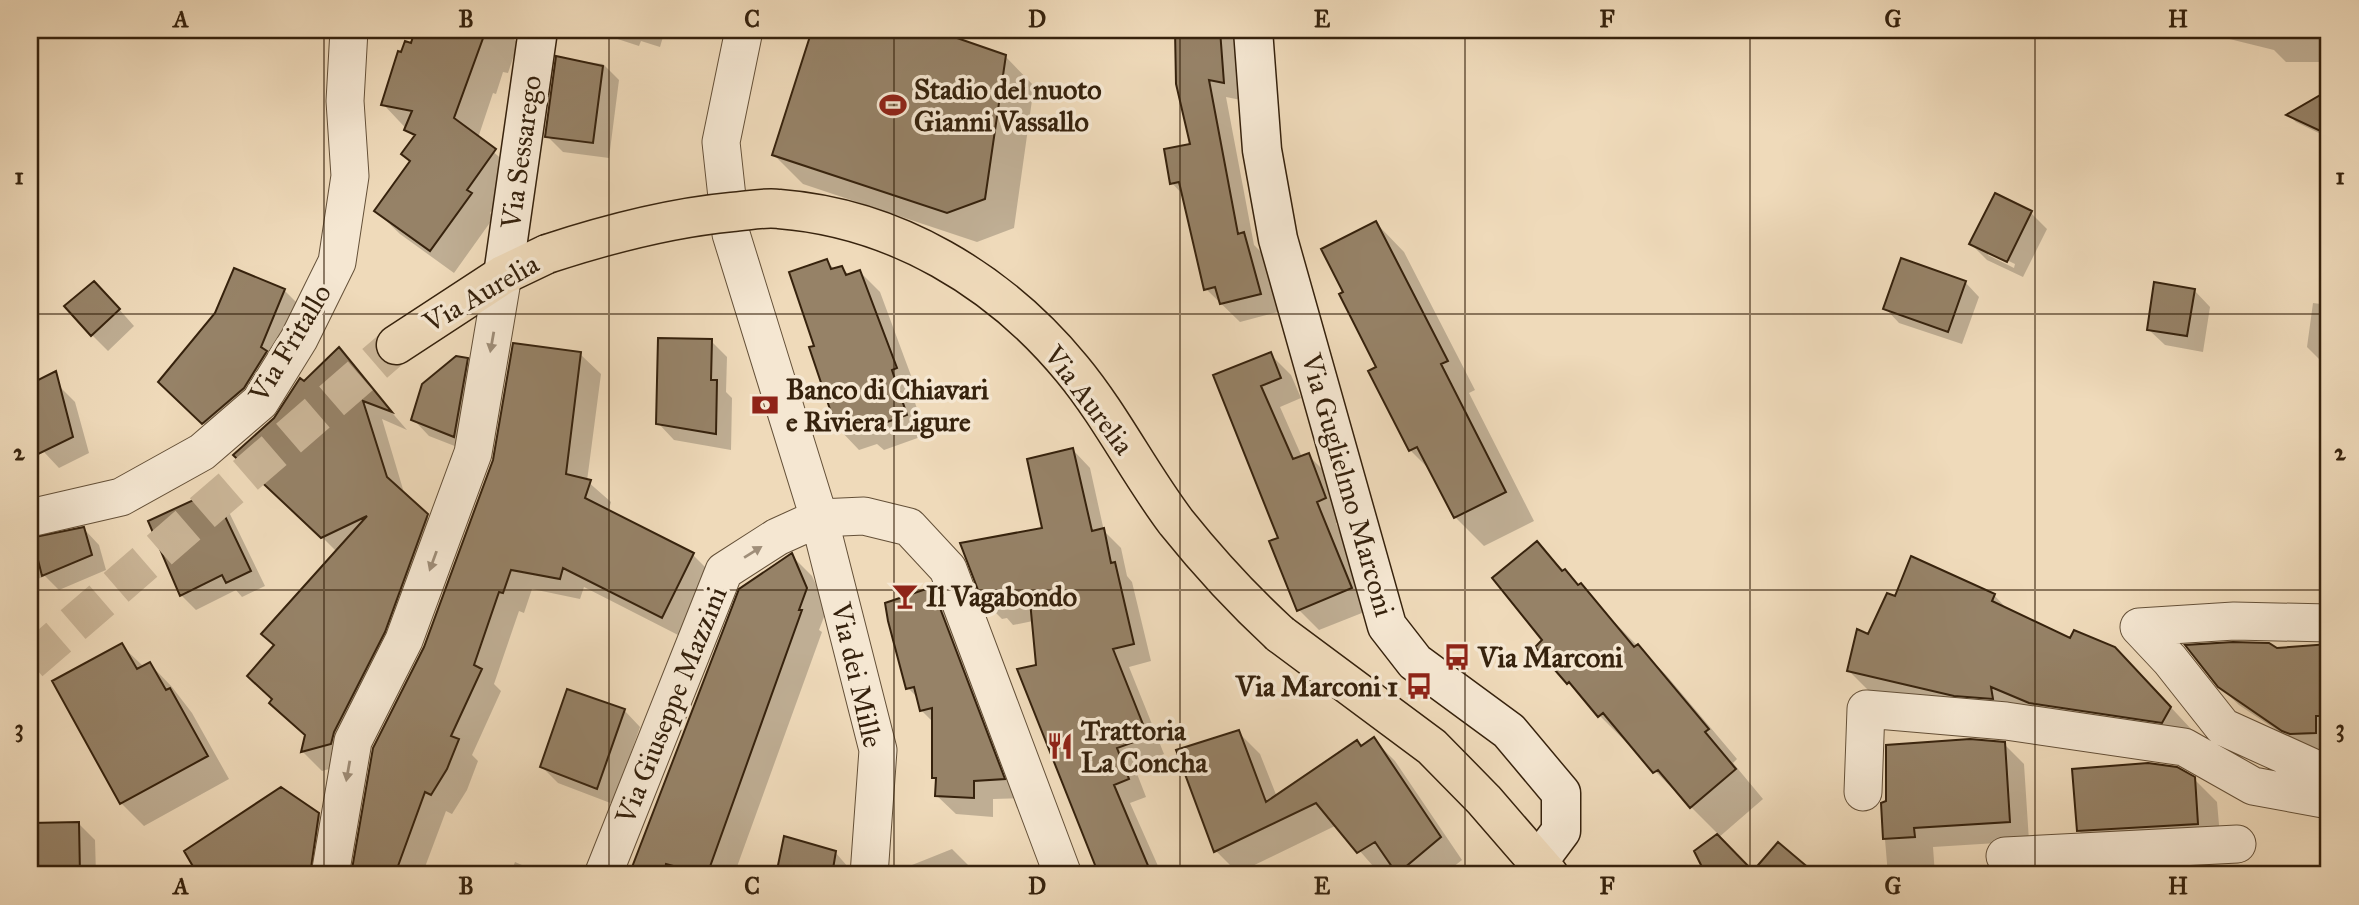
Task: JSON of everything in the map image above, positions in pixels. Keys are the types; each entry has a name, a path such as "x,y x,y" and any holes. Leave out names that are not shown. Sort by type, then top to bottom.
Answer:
{"main road":[{"name":"Via Aurelia","path":"396,345 503,275 547,254 599,237 681,217 777,208 857,220 941,256 1014,308 1072,369 1175,521 1234,592 1280,634 1432,747 1544,869"}],"street":[{"name":"Via Fritallo","path":"30,518 121,497 202,453 260,402 299,339 337,262 350,176 345,101 349,30"},
{"name":"Via Sessarego","path":"503,275 538,30"},
{"name":"Via dei Mille","path":"744,30 721,142 731,234 819,518 878,750 869,875"},
{"name":"Via Guglielmo Marconi","path":"1253,30 1262,150 1278,239 1387,626 1415,662 1509,730 1561,793 1561,831 1544,869"},
{"path":"330,875 353,741 404,640 473,453 503,275"},
{"name":"Via Giuseppe Mazzini","path":"603,875 724,571 777,537 819,518 864,516 909,527 948,569 1063,875"},
{"path":"2329,623 2234,621 2139,626 2223,727 2329,775"},
{"path":"1863,792 1866,709 2006,722 2184,747 2253,786 2329,800"},
{"path":"2005,856 2237,844"}],"building":[{"path":"415,30 486,30 454,118 496,149 467,190 472,193 430,251 374,211 410,161 401,154 415,135 404,130 412,111 381,105 398,51 401,52 405,41 411,43"},
{"name":"Stadio del nuoto Gianni Vassallo","path":"812,30 934,30 1006,55 985,199 947,213 772,155"},
{"path":"1175,30 1220,30 1224,83 1209,80 1238,234 1244,232 1261,294 1220,304 1215,287 1204,290 1179,182 1170,184 1164,149 1190,144 1176,84"},
{"path":"556,56 603,66 593,143 545,137"},
{"path":"2329,90 2329,135 2286,115"},
{"path":"1995,193 2032,211 2007,262 1969,244"},
{"path":"1376,221 1448,361 1441,364 1506,492 1454,518 1417,447 1409,451 1368,371 1376,367 1339,294 1343,292 1321,249"},
{"path":"1901,258 1966,281 1948,332 1883,309"},
{"path":"827,259 831,269 842,266 846,275 860,270 897,368 892,370 907,415 862,431 859,423 837,430 809,347 814,346 789,272"},
{"path":"234,268 285,289 261,347 267,351 244,388 202,424 158,382 215,313"},
{"path":"94,281 120,309 91,336 64,306"},
{"path":"2154,282 2195,289 2187,336 2147,330"},
{"path":"658,338 712,339 711,380 717,380 716,434 656,424"},
{"path":"513,343 581,352 566,474 591,480 585,498 694,553 662,618 563,568 560,579 511,570 503,593 499,592 474,665 482,669 451,736 459,739 447,769 431,795 425,792 398,866 412,875 351,875 373,748 424,647 493,460"},
{"path":"339,347 392,412 363,401 387,477 428,514 385,632 334,732 331,744 301,752 305,735 269,703 272,699 247,676 274,645 261,634 367,516 321,538 233,455 274,418 300,378 304,381"},
{"path":"1271,352 1281,378 1261,386 1293,459 1309,453 1326,498 1317,502 1352,588 1297,611 1269,541 1278,538 1213,375"},
{"path":"456,356 468,358 454,437 411,420 422,384"},
{"path":"56,371 73,437 30,458 30,384"},
{"path":"1073,448 1092,531 1104,528 1111,563 1115,562 1134,644 1113,649 1148,737 1117,748 1129,779 1114,785 1152,875 1099,875 1017,669 1036,665 1030,601 994,608 991,601 983,603 960,543 1042,528 1027,459"},
{"path":"213,491 251,571 226,583 222,575 180,596 148,521"},
{"path":"84,527 92,555 42,576 38,560 30,562 30,538"},
{"path":"1537,541 1562,571 1565,569 1578,585 1581,583 1634,647 1638,644 1709,729 1705,732 1736,769 1690,808 1658,770 1653,773 1603,713 1598,717 1535,647 1542,640 1492,578"},
{"path":"792,553 807,588 799,610 802,610 707,875 666,864 664,875 629,875 739,589"},
{"path":"1911,556 1995,594 1992,601 2070,638 2074,630 2115,647 2171,707 2162,723 2029,703 1991,687 1993,699 1954,696 1847,671 1857,629 1868,634 1887,593 1895,596"},
{"path":"932,587 1005,779 974,781 974,798 935,796 936,778 932,778 932,708 920,711 914,687 906,689 888,621 885,603"},
{"path":"122,643 137,669 150,662 166,690 170,688 208,756 120,804 52,681"},
{"path":"2269,643 2277,648 2329,644 2329,716 2316,716 2316,733 2290,734 2282,731 2218,687 2185,645"},
{"path":"567,689 625,709 597,789 540,767"},
{"path":"1239,730 1266,802 1357,740 1361,746 1374,737 1441,837 1397,874 1375,842 1357,853 1316,803 1214,852 1176,750"},
{"path":"1970,739 2005,742 2010,822 1914,828 1915,837 1883,839 1881,803 1886,801 1886,745"},
{"path":"2148,763 2177,767 2195,777 2198,824 2077,831 2072,769"},
{"path":"281,787 319,813 310,875 198,875 184,851"},
{"path":"79,822 80,875 30,875 30,823"},
{"path":"1717,834 1753,871 1778,842 1817,875 1706,875 1694,851"},
{"path":"784,836 836,851 832,875 776,875"}],"tunnel":[{"path":"30,662 396,345"}],"place":[{"name":"Stadio del nuoto Gianni Vassallo","path":"893,105"},
{"name":"Banco di Chiavari e Riviera Ligure","path":"765,405"},
{"name":"Il Vagabondo","path":"905,596"},
{"name":"Via Marconi","path":"1457,657"},
{"name":"Via Marconi 1","path":"1419,686"},
{"name":"Trattoria La Concha","path":"1060,746"}]}
